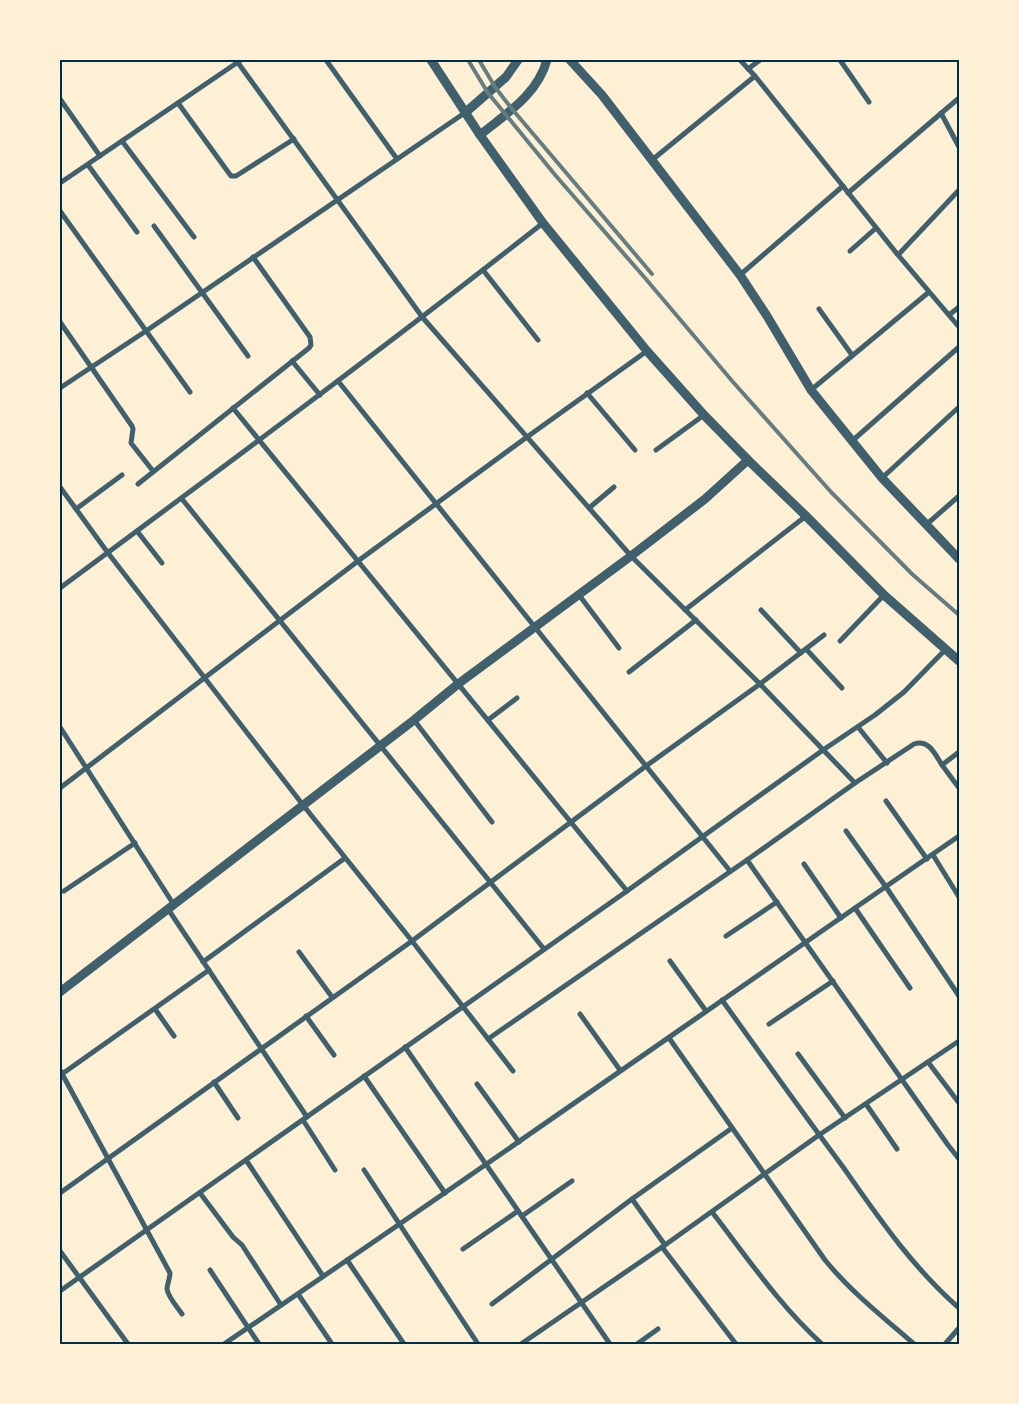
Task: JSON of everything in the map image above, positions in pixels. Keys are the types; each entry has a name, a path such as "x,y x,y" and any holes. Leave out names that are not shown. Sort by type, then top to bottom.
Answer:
{"street":[{"path":"326,60 397,159"},
{"path":"431,60 480,135 543,223 647,351 704,415 884,596 959,662"},
{"path":"60,388 466,112 506,77 518,60"},
{"path":"480,135 525,98 538,82 547,60"},
{"path":"570,60 602,95 740,275 811,390 882,478 959,559"},
{"path":"740,60 959,327"},
{"path":"748,69 760,60"},
{"path":"840,60 869,102"},
{"path":"60,183 238,61 422,318 631,556 760,684 855,783"},
{"path":"652,160 755,76"},
{"path":"848,193 959,98"},
{"path":"60,99 100,156"},
{"path":"178,103 231,176 236,176 294,140"},
{"path":"941,113 959,147"},
{"path":"122,141 194,238"},
{"path":"88,164 137,232"},
{"path":"740,275 843,186"},
{"path":"898,254 959,190"},
{"path":"60,211 190,392"},
{"path":"60,588 182,499 422,318 543,223"},
{"path":"154,226 248,356"},
{"path":"850,251 876,228"},
{"path":"138,484 309,348 310,337 253,257"},
{"path":"483,270 538,340"},
{"path":"811,390 929,292"},
{"path":"949,316 959,307"},
{"path":"819,309 852,355"},
{"path":"60,322 132,426 130,442 153,471"},
{"path":"851,441 959,347"},
{"path":"60,788 358,561 647,351"},
{"path":"292,361 320,395"},
{"path":"338,381 730,871"},
{"path":"587,393 635,450"},
{"path":"882,478 959,406"},
{"path":"233,408 627,891"},
{"path":"656,450 704,415"},
{"path":"60,992 414,720 458,684 705,499 748,460"},
{"path":"76,509 122,475"},
{"path":"60,487 108,553 303,805 513,1071"},
{"path":"589,508 614,487"},
{"path":"927,524 959,496"},
{"path":"182,499 544,950"},
{"path":"685,610 806,516"},
{"path":"137,532 162,563"},
{"path":"579,595 619,648"},
{"path":"840,641 884,596"},
{"path":"761,610 842,688"},
{"path":"629,672 696,620"},
{"path":"60,1193 412,941 824,635"},
{"path":"60,1291 858,727 896,698 945,650"},
{"path":"488,720 517,698"},
{"path":"414,720 492,822"},
{"path":"60,726 134,843 203,962 261,1048 335,1170"},
{"path":"858,727 887,763"},
{"path":"488,1039 855,783 914,744 919,742 928,745 959,788"},
{"path":"942,765 959,752"},
{"path":"886,801 927,859"},
{"path":"846,831 959,996"},
{"path":"224,1344 486,1165 959,836"},
{"path":"64,891 134,843"},
{"path":"933,855 959,897"},
{"path":"203,962 345,858"},
{"path":"747,860 959,1159"},
{"path":"804,864 841,918"},
{"path":"726,936 777,902"},
{"path":"855,908 910,988"},
{"path":"299,952 332,998"},
{"path":"670,960 706,1011"},
{"path":"182,1314 167,1292 170,1273 61,1072 209,970"},
{"path":"769,1024 833,981"},
{"path":"722,1000 882,1223 943,1294 959,1308"},
{"path":"155,1009 174,1036"},
{"path":"580,1014 620,1070"},
{"path":"306,1016 334,1055"},
{"path":"668,1038 839,1277 914,1344"},
{"path":"521,1344 664,1246 819,1135 959,1041"},
{"path":"405,1047 610,1344"},
{"path":"798,1054 845,1118"},
{"path":"928,1062 959,1102"},
{"path":"364,1076 445,1193"},
{"path":"214,1082 238,1118"},
{"path":"477,1084 519,1142"},
{"path":"866,1104 897,1148"},
{"path":"492,1304 551,1258 732,1128"},
{"path":"246,1160 323,1276"},
{"path":"364,1170 478,1344"},
{"path":"463,1249 572,1181"},
{"path":"200,1192 233,1237 242,1245 280,1305"},
{"path":"632,1199 736,1344"},
{"path":"712,1212 774,1293 797,1320 822,1344"},
{"path":"60,1251 128,1344"},
{"path":"347,1260 404,1344"},
{"path":"210,1270 259,1344"},
{"path":"298,1294 332,1344"},
{"path":"945,1344 959,1328"},
{"path":"637,1344 658,1329"}],"railway":[{"path":"468,60 488,93 556,176 733,382 831,492 912,574 959,615"},
{"path":"479,60 495,87 512,109 652,274"}]}
